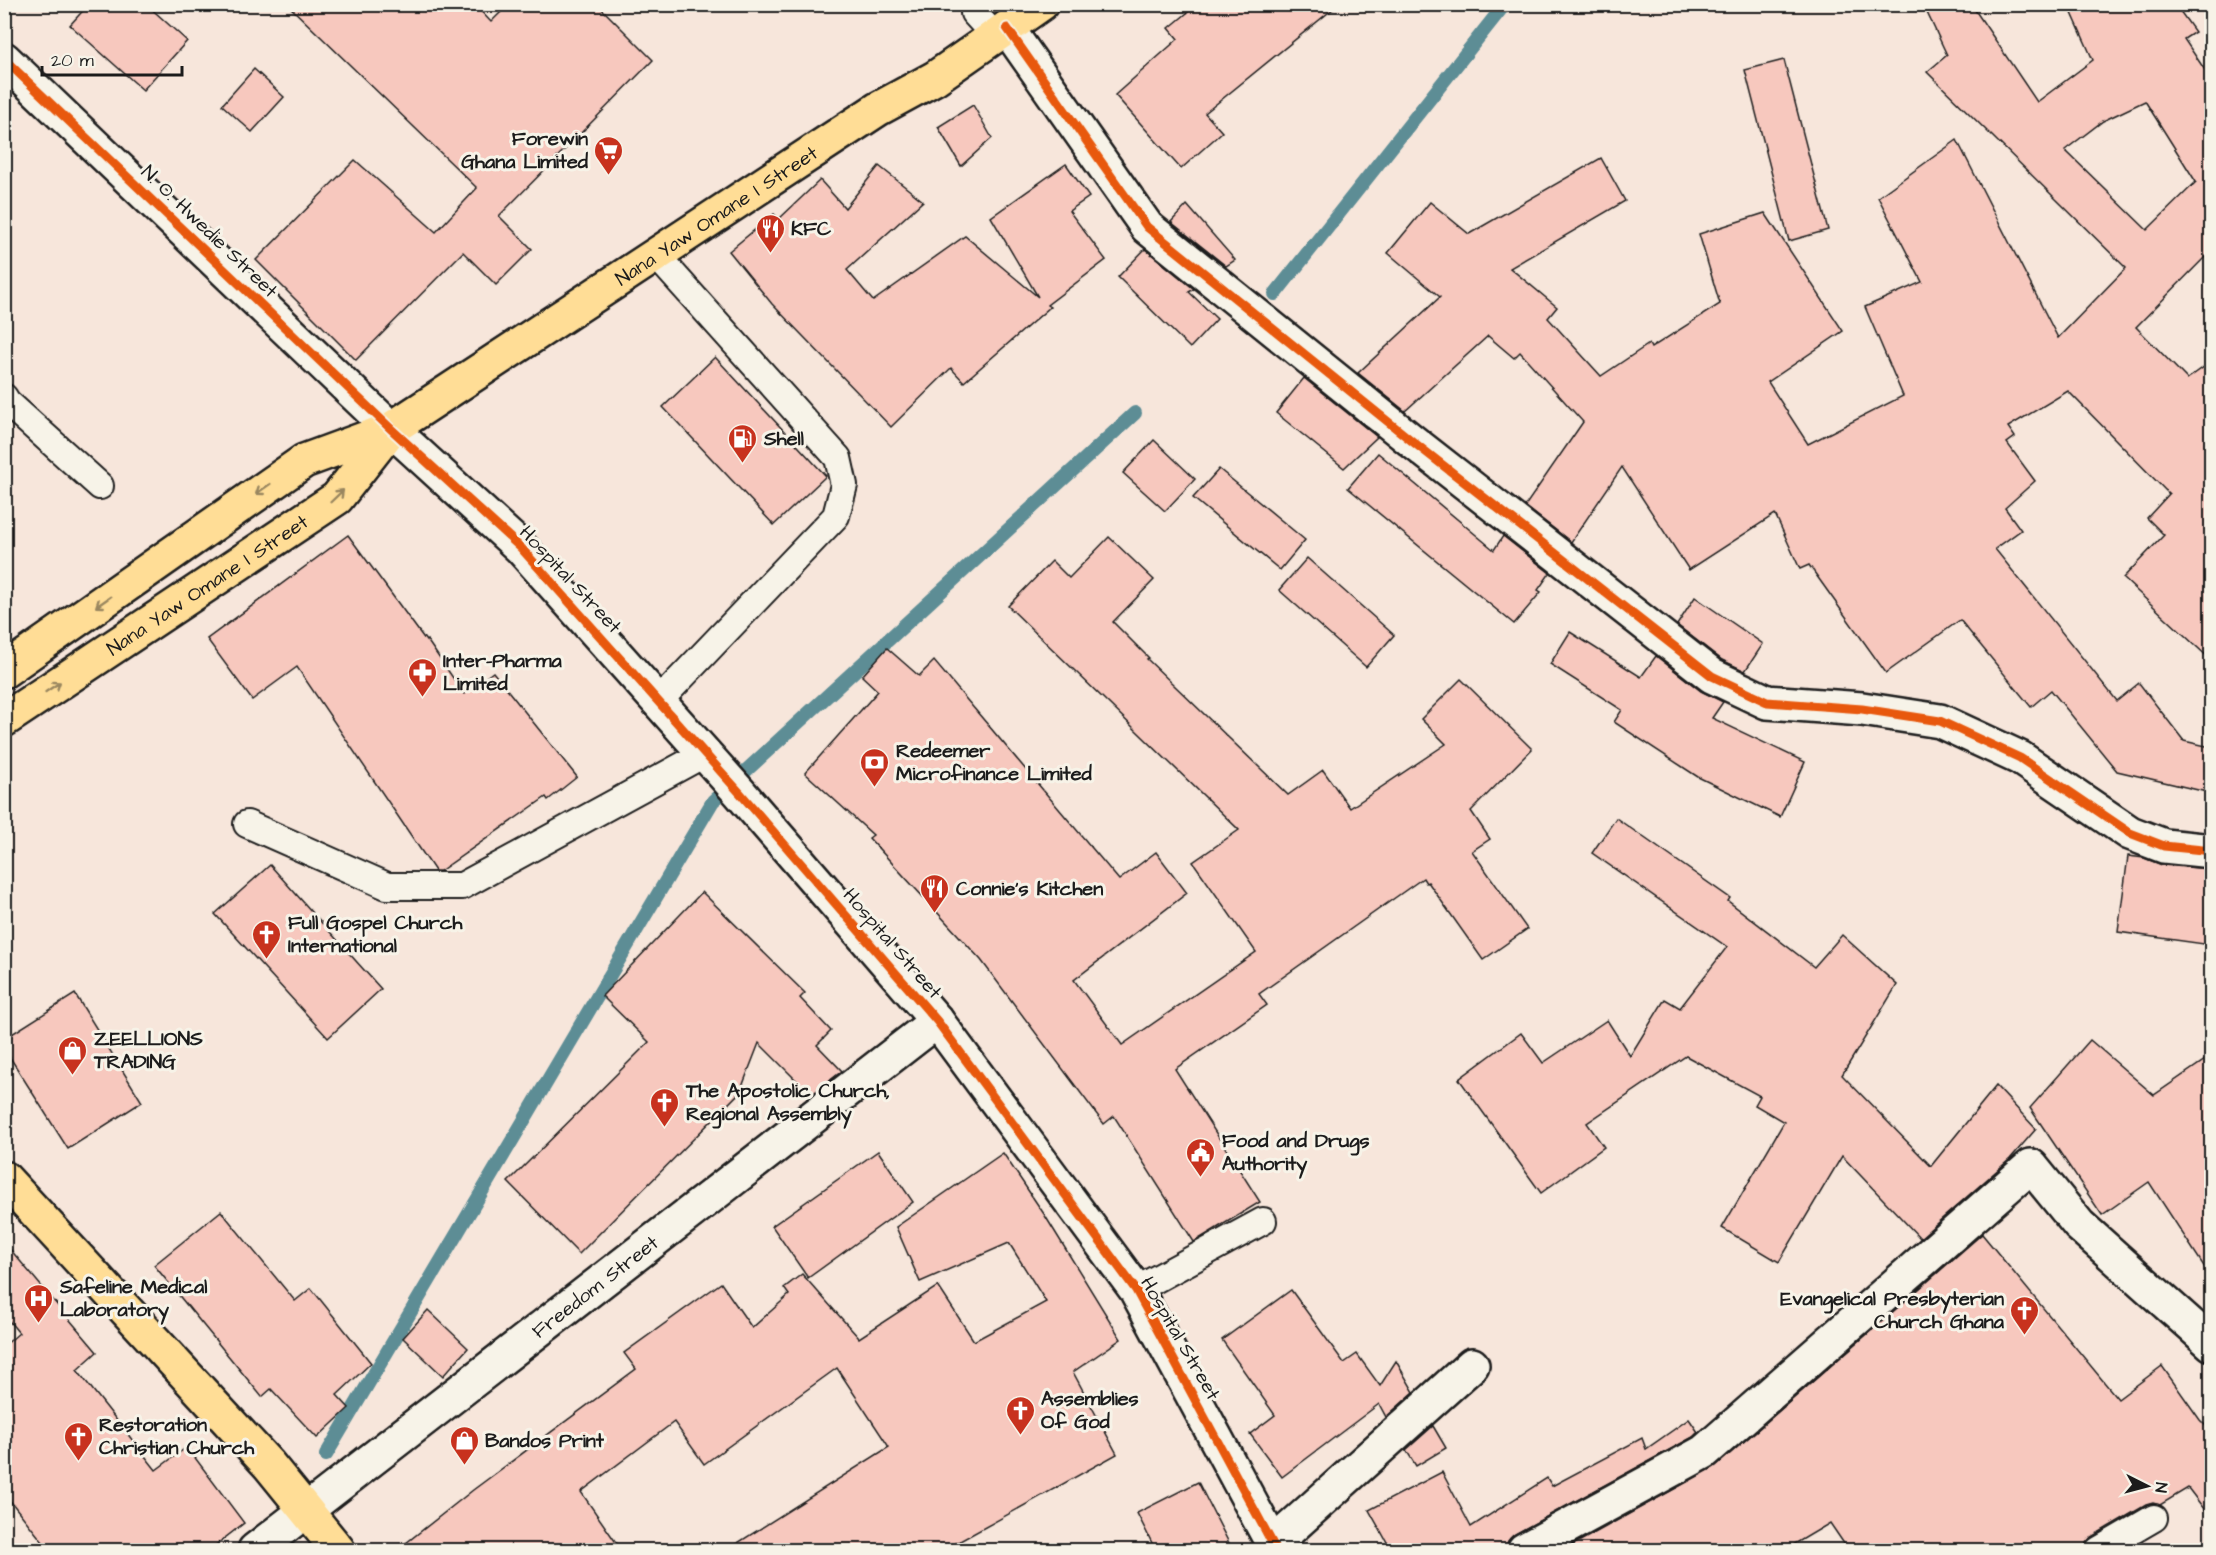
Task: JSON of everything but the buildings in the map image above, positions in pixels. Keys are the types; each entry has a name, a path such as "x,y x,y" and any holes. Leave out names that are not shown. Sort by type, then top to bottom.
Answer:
{"main road":[{"name":"Nana Yaw Omane I Street","path":"4,671 303,461 391,429 878,109 934,78 1041,4"},
{"name":"Nana Yaw Omane I Street","path":"4,720 337,498 391,429"},
{"path":"4,1178 269,1465 338,1551"}],"street":[{"path":"1001,32 1147,227 1412,441 1712,676 1767,702 1862,709 1940,721 2020,758 2130,833 2164,846 2211,851"},
{"name":"N. O. Hwedie Street","path":"4,59 391,429"},
{"name":"Hospital Street","path":"391,429 520,548 722,774 937,1021 1136,1290 1274,1547"},
{"name":"Freedom Street","path":"255,1551 937,1021"},
{"path":"1524,1551 1704,1452 2031,1166 2079,1225 2206,1330"},
{"path":"1274,1547 1472,1365"}],"lane":[{"path":"974,4 974,13 1001,32"},
{"path":"655,254 838,458 844,485 836,516 658,702"},
{"path":"4,397 100,486"},
{"path":"247,824 387,886 462,886 722,774"},
{"path":"1136,1290 1263,1221"},
{"path":"2099,1551 2154,1518"}],"waterway":[{"path":"1275,294 1505,4"},
{"path":"326,1455 713,801 1135,413"}],"cycle path":[{"path":"1007,28 1147,227 1412,441 1712,676 1767,702 1862,709 1940,721 2020,758 2130,833 2164,846 2212,851"},
{"path":"4,59 391,429 521,548 740,793 937,1021 1136,1290 1276,1550"}],"place":[{"name":"Forewin Ghana Limited","path":"609,176"},
{"name":"KFC","path":"770,254"},
{"name":"Shell","path":"743,464"},
{"name":"Inter-Pharma Limited","path":"422,698"},
{"name":"Redeemer Microfinance Limited","path":"875,788"},
{"name":"Connie's Kitchen","path":"935,914"},
{"name":"Full Gospel Church International","path":"267,960"},
{"name":"ZEELLIONS TRADING","path":"73,1076"},
{"name":"The Apostolic Church, Regional Assembly","path":"665,1128"},
{"name":"Food and Drugs Authority","path":"1201,1178"},
{"name":"Safeline Medical Laboratory","path":"39,1324"},
{"name":"Evangelical Presbyterian Church Ghana","path":"2025,1336"},
{"name":"Assemblies Of God","path":"1020,1436"},
{"name":"Restoration Christian Church","path":"78,1462"},
{"name":"Bandos Print","path":"464,1466"}]}
